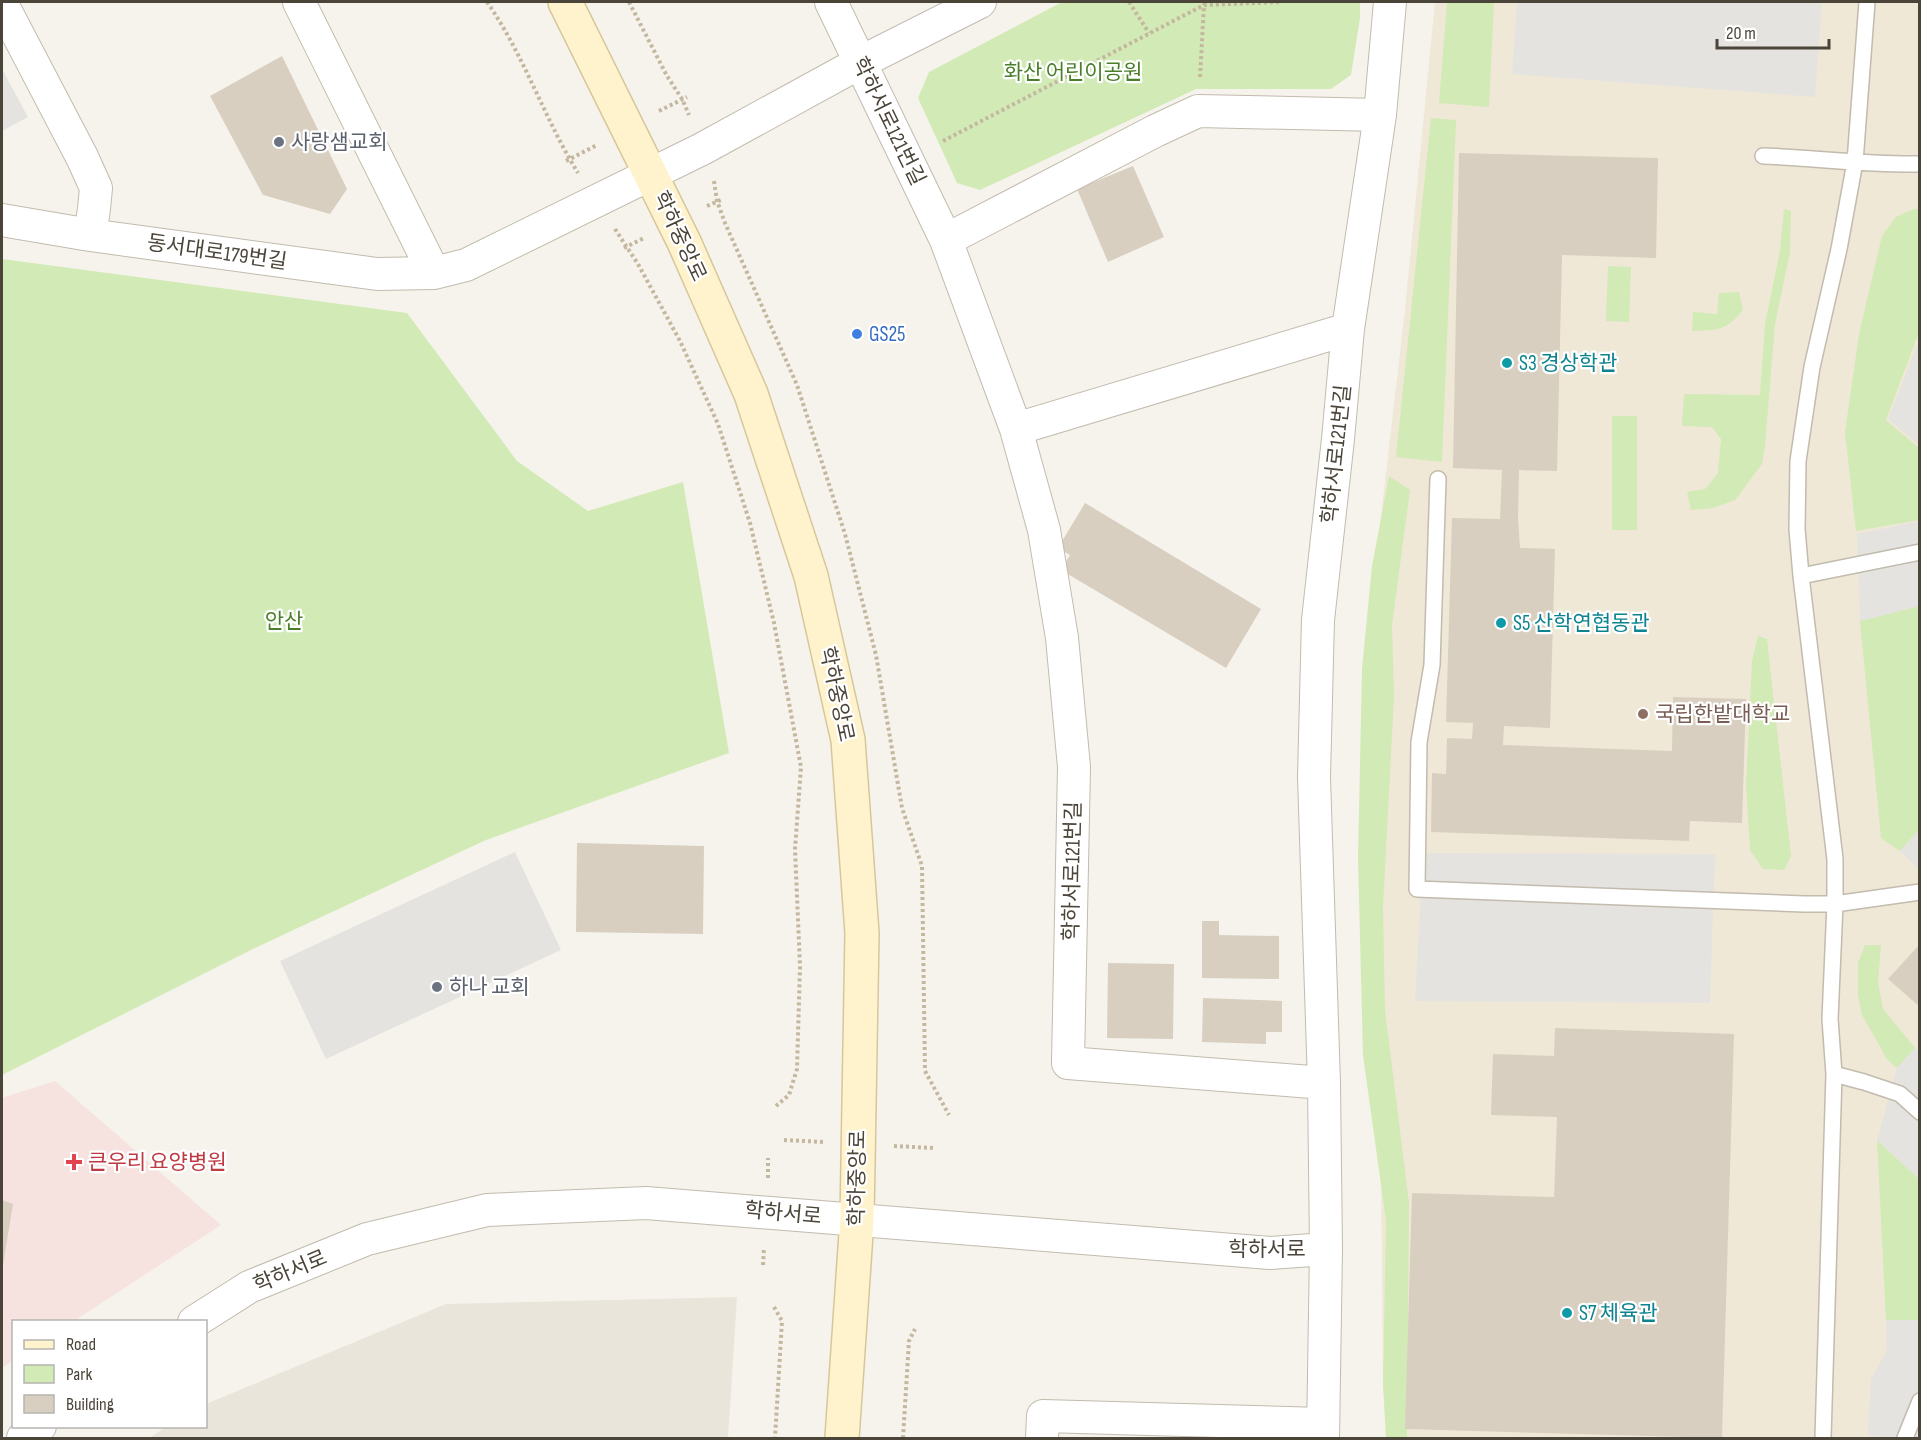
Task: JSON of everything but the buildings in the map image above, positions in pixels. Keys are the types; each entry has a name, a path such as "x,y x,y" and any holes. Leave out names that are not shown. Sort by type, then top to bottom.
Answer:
{"street":[{"path":"299,2 434,273"},
{"name":"학하중앙로","path":"565,2 684,242 751,394 811,576 848,740 861,933 857,1219 843,1438"},
{"name":"학하서로121번길","path":"831,2 946,240 1016,429 1044,530 1062,638 1074,767 1068,1063 1324,1083"},
{"name":"동서대로179번길","path":"2,220 90,235 377,274 434,273 466,265 650,174 980,2"},
{"name":"학하서로121번길","path":"1326,1249 1324,1083 1314,777 1318,620 1348,329 1380,115 1389,2"},
{"path":"2,4 96,188 90,235"},
{"path":"946,240 1198,111 1380,115"},
{"path":"1016,429 1348,329"},
{"name":"학하서로","path":"198,1320 249,1287 367,1239 487,1210 646,1203 1270,1253 1326,1249 1323,1431 1043,1416 1042,1438"},
{"path":"23,1438 37,1428"}],"lane":[{"path":"1823,1438 1833,1074 1830,1019 1835,904 1834,859 1801,576 1797,530 1798,461 1812,367 1856,162 1868,2"},
{"path":"1762,156 1887,165 1920,164"},
{"path":"1438,479 1432,665 1419,742 1417,889 1835,904 1920,892"},
{"path":"1801,576 1920,552"},
{"path":"1833,1074 1900,1094 1920,1112"},
{"path":"1905,1438 1920,1401"}],"path":[{"path":"488,2 505,26 570,159"},
{"path":"629,2 667,76 682,99"},
{"path":"1130,2 1149,33"},
{"path":"943,141 1204,5 1281,2"},
{"path":"1198,111 1204,5"},
{"path":"626,246 680,340 718,424 750,523 774,623 801,767 795,849 800,967 797,1070 789,1095 776,1106"},
{"path":"774,1307 782,1321 775,1438"},
{"path":"903,1438 909,1341 915,1329"}],"shaded area":[{"name":"국립한밭대학교","path":"1435,2 1919,2 1919,1438 1386,1438 1383,1383 1375,568 1405,309"},
{"path":"1517,2 1822,2 1815,97 1512,74"},
{"path":"2,69 28,117 2,131"},
{"path":"1919,340 1919,445 1888,419"},
{"path":"1919,521 1919,606 1860,621 1857,534"},
{"path":"1919,830 1919,870 1900,851"},
{"path":"515,852 561,950 326,1059 280,961"},
{"path":"1423,853 1715,854 1710,1003 1415,1001"},
{"path":"1915,1048 1920,1051 1919,1179 1877,1140 1897,1068"},
{"name":"큰우리 요양병원","path":"55,1081 221,1225 76,1320 12,1320 12,1362 2,1368 2,1098"},
{"path":"737,1297 728,1438 149,1438 164,1428 207,1428 207,1404 446,1304"},
{"path":"1886,1320 1919,1320 1919,1438 1882,1438 1868,1435 1871,1379 1887,1350"}],"green space":[{"name":"화산 어린이공원","path":"1062,2 1360,2 1360,18 1351,75 1331,89 1196,89 980,190 957,183 918,98 929,72"},
{"path":"1447,2 1494,2 1489,107 1439,103"},
{"path":"1431,118 1456,120 1442,462 1396,457"},
{"path":"1784,209 1791,211 1790,252 1775,324 1762,464 1735,500 1713,508 1691,510 1687,492 1705,489 1718,473 1721,439 1712,427 1682,426 1684,394 1760,395 1765,324 1780,251"},
{"path":"1914,209 1920,209 1919,332 1886,420 1919,448 1919,520 1856,531 1845,432 1859,334 1882,236 1896,217"},
{"name":"안산","path":"2,259 407,313 517,461 588,511 683,482 729,753 486,840 255,948 2,1075"},
{"path":"1608,266 1631,267 1629,322 1606,321"},
{"path":"1739,292 1743,310 1731,322 1720,328 1692,331 1693,312 1717,314 1719,293"},
{"path":"1612,416 1637,416 1637,530 1612,530"},
{"path":"1389,476 1410,490 1392,625 1394,697 1383,907 1385,1010 1409,1203 1407,1438 1386,1438 1383,1383 1386,1221 1363,1055 1358,858 1362,669 1372,566"},
{"path":"1919,606 1919,830 1900,851 1881,838 1860,621"},
{"path":"1758,636 1767,639 1791,856 1784,870 1763,869 1750,850 1746,784 1752,661"},
{"path":"1865,945 1881,945 1878,982 1883,1009 1915,1048 1897,1068 1887,1059 1862,1015 1858,995 1858,963"},
{"path":"1877,1140 1919,1179 1919,1320 1886,1320"}],"place":[{"name":"사랑샘교회","path":"279,142"},
{"name":"GS25","path":"857,334"},
{"name":"S3 경상학관","path":"1507,363"},
{"name":"S5 산학연협동관","path":"1501,623"},
{"name":"국립한밭대학교","path":"1643,714"},
{"name":"하나 교회","path":"437,987"},
{"name":"큰우리 요양병원","path":"74,1162"},
{"name":"S7 체육관","path":"1567,1313"}]}
